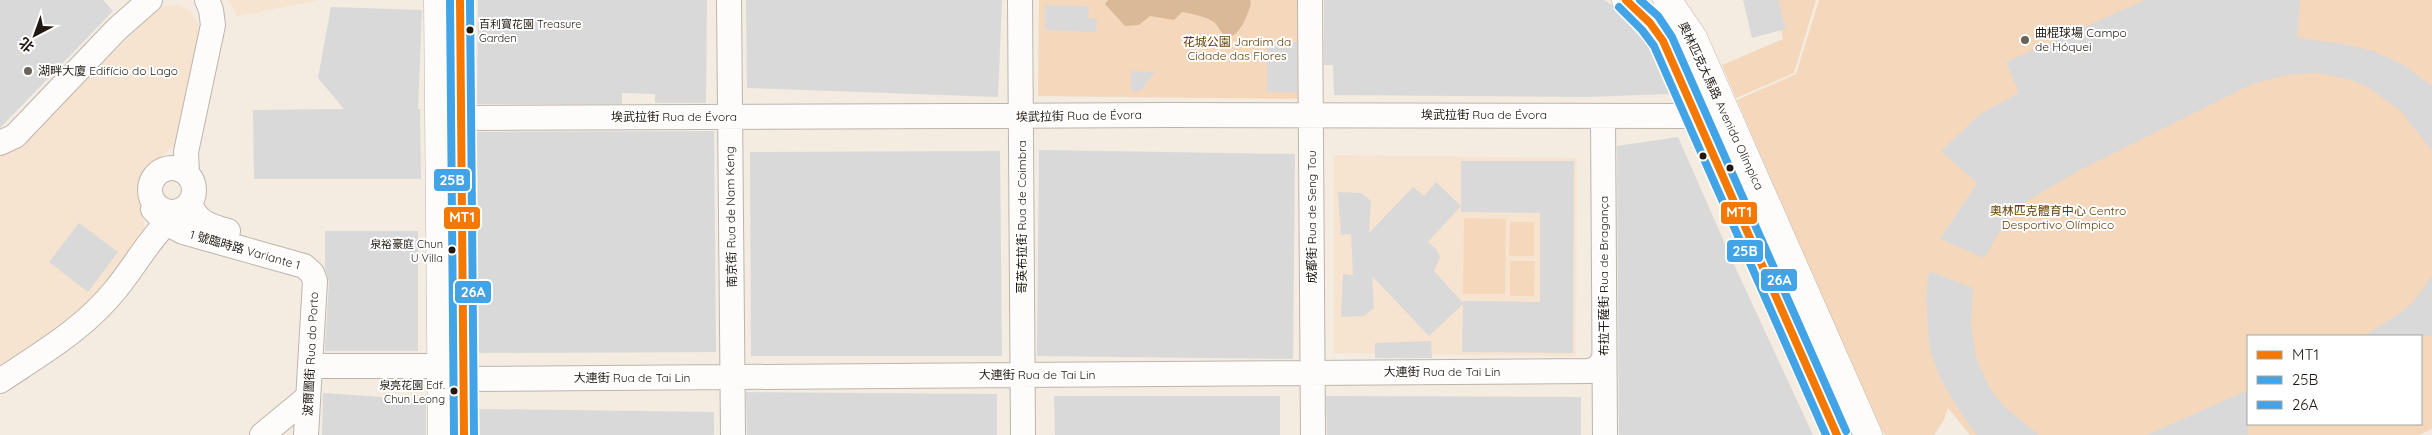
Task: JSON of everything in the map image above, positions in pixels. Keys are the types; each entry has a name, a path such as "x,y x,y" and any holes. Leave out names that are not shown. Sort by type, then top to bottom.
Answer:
{"main road":[{"path":"438,0 452,372 464,435"},
{"path":"442,435 452,372 461,118 460,0"},
{"name":"奧林匹克大馬路 Avenida Olímpica","path":"1626,0 1643,15 1660,36 1837,435"},
{"name":"奧林匹克大馬路 Avenida Olímpica","path":"1667,0 1693,38 1868,435"}],"street":[{"path":"0,143 15,136 128,16 131,7 130,0"},
{"path":"117,28 150,0"},
{"path":"176,171 186,152 213,25 211,10 207,0"},
{"name":"南京街 Rua de Nam Keng","path":"730,0 733,435"},
{"name":"哥英布拉街 Rua de Coimbra","path":"1020,0 1023,435"},
{"name":"成都街 Rua de Seng Tou","path":"1310,0 1313,435"},
{"path":"1676,0 1693,38"},
{"name":"埃武拉街 Rua de Évora","path":"461,118 1696,116"},
{"name":"布拉干薩街 Rua de Bragança","path":"1603,117 1600,371 1605,435"},
{"path":"0,381 75,331 116,289 166,219 194,191 176,171 158,171 150,184 166,219"},
{"name":"1 號臨時路 Variante 1","path":"166,219 196,216 210,226 312,257 320,270 320,300"},
{"name":"1 號臨時路 Variante 1","path":"166,219 304,266 312,273"},
{"name":"波爾圖街 Rua do Porto","path":"306,435 315,281 312,273"},
{"name":"波爾圖街 Rua do Porto","path":"312,435 320,300"},
{"name":"大連街 Rua de Tai Lin","path":"316,366 452,372 733,377 1600,371"},
{"path":"262,435 308,397"}],"shaded area":[{"path":"228,0 320,0 237,16"},
{"path":"1108,0 1250,0 1251,3 1240,29 1228,37 1224,35 1215,23 1199,16 1182,12 1174,20 1150,16 1139,25 1125,26 1105,4"},
{"path":"179,5 190,10 198,22 199,41 179,141 153,164 141,179 145,233 123,269 60,330 0,369 0,153 23,145 150,15 164,6"},
{"path":"1334,155 1577,158 1576,356 1333,353"}],"green space":[{"name":"花城公園 Jardim da Cidade das Flores","path":"1039,0 1301,0 1303,99 1038,96"},
{"path":"1774,0 1816,0 1794,73 1736,98 1722,65 1783,39"},
{"name":"奧林匹克體育中心 Centro Desportivo Olímpico","path":"1819,0 2432,0 2432,429 2419,435 1970,435 1948,408 1944,420 1934,435 1886,435 1879,428 1867,403 1737,100 1796,74"},
{"path":"1464,218 1506,219 1505,294 1463,294"},
{"path":"1510,222 1534,222 1534,256 1509,256"},
{"path":"1510,261 1535,261 1534,296 1510,296"}],"building":[{"name":"湖畔大廈 Edifício do Lago","path":"0,0 103,0 113,11 0,128"},
{"path":"478,0 707,0 706,103 655,103 655,94 622,93 622,104 477,104"},
{"path":"746,0 1002,0 998,97 747,88"},
{"path":"1324,0 1604,0 1611,4 1648,46 1669,94 1588,97 1334,95 1333,65 1324,65"},
{"path":"1743,0 1778,0 1786,29 1752,38"},
{"path":"2145,0 2300,0 2298,38 2344,44 2373,51 2404,65 2432,86 2432,151 2400,110 2366,86 2351,80 2318,73 2286,75 2252,84 2078,171 2027,201 2000,231 1984,258 1940,239 1977,183 1941,151 1980,114 2019,93 2006,62"},
{"path":"1045,5 1089,6 1088,18 1097,19 1096,32 1045,30"},
{"path":"331,7 422,10 418,109 420,109 421,179 254,179 253,110 344,109 318,78"},
{"path":"1267,42 1297,42 1297,92 1267,92"},
{"path":"1131,71 1155,72 1141,91 1131,91"},
{"path":"714,131 716,352 479,353 477,132"},
{"path":"1678,137 1737,271 1813,435 1619,435 1617,146"},
{"path":"1039,150 1295,154 1293,359 1037,356"},
{"path":"1000,151 1002,356 751,356 750,152"},
{"path":"1461,161 1574,161 1573,353 1462,352 1463,304 1429,336 1372,276 1374,308 1364,316 1341,317 1343,274 1353,275 1351,234 1341,235 1338,192 1361,193 1371,201 1369,233 1413,187 1424,196 1436,182 1461,206","holes":["1461,206 1461,212 1540,213 1540,302 1463,301 1463,303 1434,271 1440,257 1436,249 1428,242"]},
{"path":"79,223 118,252 88,292 49,262"},
{"name":"泉裕豪庭 Chun U Villa","path":"325,231 418,231 418,351 325,351 329,282 325,268"},
{"path":"1929,271 1973,288 1971,324 1976,358 1990,389 2006,408 2039,435 1977,435 1959,410 1940,378 1929,346 1926,296"},
{"path":"2432,276 2432,336 2366,335 2403,311 2414,301"},
{"path":"1431,341 1432,358 1375,358 1375,343"},
{"path":"2247,390 2248,435 2147,435"},
{"path":"746,392 997,394 997,435 747,435"},
{"path":"323,393 426,400 426,435 322,435"},
{"path":"1054,396 1280,396 1280,435 1055,435"},
{"path":"1326,396 1581,397 1581,435 1327,435"},
{"path":"479,409 714,412 714,435 480,435"}],"transit line":[{"name":"25B","path":"450,0 454,435"},
{"name":"MT1","path":"460,0 464,435"},
{"name":"26A","path":"470,0 474,435"},
{"name":"MT1","path":"1626,0 1650,23 1663,41 1837,435"},
{"name":"26A","path":"1640,0 1658,16 1672,37 1846,431"},
{"name":"25B","path":"1619,7 1642,30 1654,46 1826,435"}],"place":[{"name":"百利寶花園 Treasure Garden","path":"470,30"},
{"name":"曲棍球場 Campo de Hóquei","path":"2025,40"},
{"name":"湖畔大廈 Edifício do Lago","path":"28,71"},
{"name":"泉裕豪庭 Chun U Villa","path":"452,250"},
{"name":"泉亮花園 Edf. Chun Leong","path":"454,391"}]}
